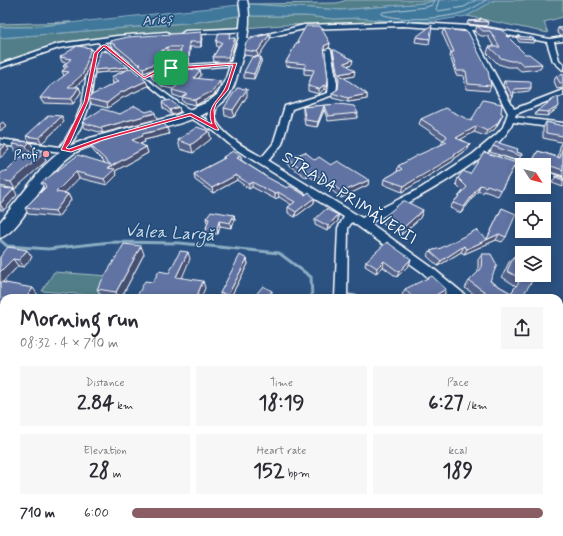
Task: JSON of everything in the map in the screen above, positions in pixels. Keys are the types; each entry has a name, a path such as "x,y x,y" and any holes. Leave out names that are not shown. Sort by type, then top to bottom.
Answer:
{"main road":[{"path":"2,230 46,172 66,150 191,115 214,104 226,90 236,64 245,33 244,1"}],"street":[{"path":"0,66 58,46 102,43 124,37 245,33 313,26 403,24 492,30 550,41 563,39"},
{"path":"362,223 424,190 480,153 508,127 510,116 467,28"},
{"path":"550,41 556,61 563,68"},
{"path":"0,142 66,150 86,102 96,53 102,43"},
{"name":"STRADA PRIMĂVERII","path":"102,43 191,115 217,129 237,146 362,223 426,269 454,294"},
{"path":"263,161 268,158 282,132 288,108 332,94 333,84 328,50"},
{"path":"144,78 160,70 236,64"},
{"path":"510,116 563,92"},
{"path":"306,103 325,105"},
{"path":"214,104 211,116 217,129"},
{"path":"510,116 563,126"},
{"path":"480,153 515,165"},
{"path":"551,176 559,179"},
{"path":"341,294 343,228 350,216"}],"green space":[{"path":"347,0 436,0 425,3 341,10 249,4 337,3"},
{"path":"495,0 563,0 563,17 544,22 548,33 467,16"},
{"path":"238,16 306,16 334,19 357,18 403,22 282,25 118,38 59,47 0,67 0,38 197,22"},
{"path":"71,22 31,27 0,27 0,24"},
{"path":"54,272 108,276 99,294 76,294 42,291"}],"water":[{"name":"Arieș","path":"436,0 495,0 467,16 435,21 403,22 357,18 334,19 306,16 238,16 197,22 0,38 0,27 31,27 249,4 341,10 425,3"}],"building":[{"path":"480,18 488,22 468,21 481,20"},
{"path":"432,25 430,39 416,37"},
{"path":"306,26 320,26 330,43 324,46 328,79 327,87 324,85 319,89 308,86 314,70 304,69 306,64 286,62"},
{"path":"477,26 501,30 510,36 506,35 525,54 529,54 542,64 523,65 519,61 511,61 501,58 489,47 500,47 490,31 483,31"},
{"path":"444,29 468,32 488,71 491,86 468,84 466,71 457,71 451,52 454,52"},
{"path":"201,32 201,42 189,42 189,59 180,59 181,47 167,47 162,50 155,64 143,68 139,65 141,64 138,64 110,41 128,37"},
{"path":"219,33 230,33 229,38 235,38 228,57 213,57 222,42 216,42"},
{"path":"270,34 257,52 244,50 246,42 255,37"},
{"path":"518,36 533,38 534,40 520,39"},
{"path":"77,46 91,48 83,74 68,87 79,87 71,99 40,98 49,87 69,72 62,71 68,66 63,66 71,59 60,57"},
{"path":"333,50 353,60 344,63 355,71 339,74 367,94 348,98 332,93 338,89 339,80"},
{"path":"101,51 109,52 128,67 94,70"},
{"path":"252,57 261,57 254,74 244,72"},
{"path":"180,66 188,66 188,69 200,70 194,78 220,81 213,91 195,100 182,97 187,94 172,90 178,85 162,82 151,74 166,68 179,72"},
{"path":"131,68 146,81 120,93 107,103 89,99 90,96 119,81 111,77"},
{"path":"563,74 563,83 560,83 556,76"},
{"path":"504,81 531,82 531,88 514,89 513,97"},
{"path":"237,88 247,89 233,110 224,108"},
{"path":"558,96 559,106 549,112 537,111"},
{"path":"170,100 179,107 170,110 162,102"},
{"path":"483,100 502,104 501,113 503,114 497,124 487,131 477,126 456,138 470,144 454,155 455,156 404,186 384,179 402,169 398,166 447,142 443,140 447,137 446,135 421,119 445,108 471,121"},
{"path":"339,104 354,106 358,113 328,116 324,106 318,122 306,120 303,107"},
{"path":"135,106 146,112 153,110 155,113 101,128 82,122 102,109 120,114"},
{"path":"49,115 62,116 39,138 26,136"},
{"path":"546,122 563,126 563,136 546,133"},
{"path":"164,123 167,128 142,134 143,136 132,140 146,147 108,168 115,169 104,179 76,172 56,192 68,194 55,211 25,208 46,187 44,183 41,183 78,155 111,165 91,146 123,133"},
{"path":"197,127 209,131 191,145 178,140"},
{"path":"16,141 30,142 26,146 12,144"},
{"path":"496,142 518,149 517,152 522,154 521,156 493,146"},
{"path":"0,144 6,145 0,150"},
{"path":"563,145 563,170 551,166 551,158 534,158 538,151 560,158"},
{"path":"40,149 42,155 11,182 0,180 0,174 7,171 22,156 25,159"},
{"path":"233,151 241,156 237,158 263,175 287,188 290,186 305,195 309,192 314,198 296,212 288,207 295,202 278,192 275,194 252,182 249,184 236,175 212,188 194,174 225,158 223,157"},
{"path":"305,152 315,160 319,157 331,165 338,161 369,180 342,192 324,178 323,179 310,171 307,172 287,159"},
{"path":"484,152 515,163 501,190 487,185 486,187 480,185 464,207 453,203 467,187 458,178 463,171 470,174"},
{"path":"555,177 563,178 563,180"},
{"path":"0,188 14,189 0,204"},
{"path":"403,201 423,210 404,227 385,216"},
{"path":"502,208 515,214 506,237 499,234 467,249 464,246 441,261 430,251 441,248 476,230 487,239"},
{"path":"326,209 338,215 328,226 315,219"},
{"path":"211,211 234,215 230,223 219,221 217,229 206,228 209,219 206,218"},
{"path":"387,242 411,259 399,272 384,261 377,268 366,261"},
{"path":"124,244 141,246 116,292 97,289"},
{"path":"8,247 27,250 19,260 13,259 0,272 0,257"},
{"path":"180,251 188,252 176,277 203,281 198,294 138,294 145,281 153,282 159,271 169,273"},
{"path":"482,254 491,254 497,265 490,281 511,293 519,282 531,282 524,294 488,294 469,281 481,269"},
{"path":"240,255 247,259 229,294 220,293"},
{"path":"515,256 515,276 507,271"},
{"path":"432,276 446,289 438,294 409,294 405,289"},
{"path":"0,282 33,288 29,294 0,294"},
{"path":"263,286 272,291 269,294 256,294"}],"waterway":[{"name":"Valea Largă","path":"0,240 7,246 48,249 111,242 179,243 279,253 311,277 312,294"}],"place":[{"name":"Profi","path":"46,154"}],"route":[{"path":"102,46 104,46 144,78 154,72 171,68 236,64 224,94 214,104 212,110 211,116 217,129 191,115 101,139 69,151 63,149 68,143 86,102 96,53 102,46"}]}
